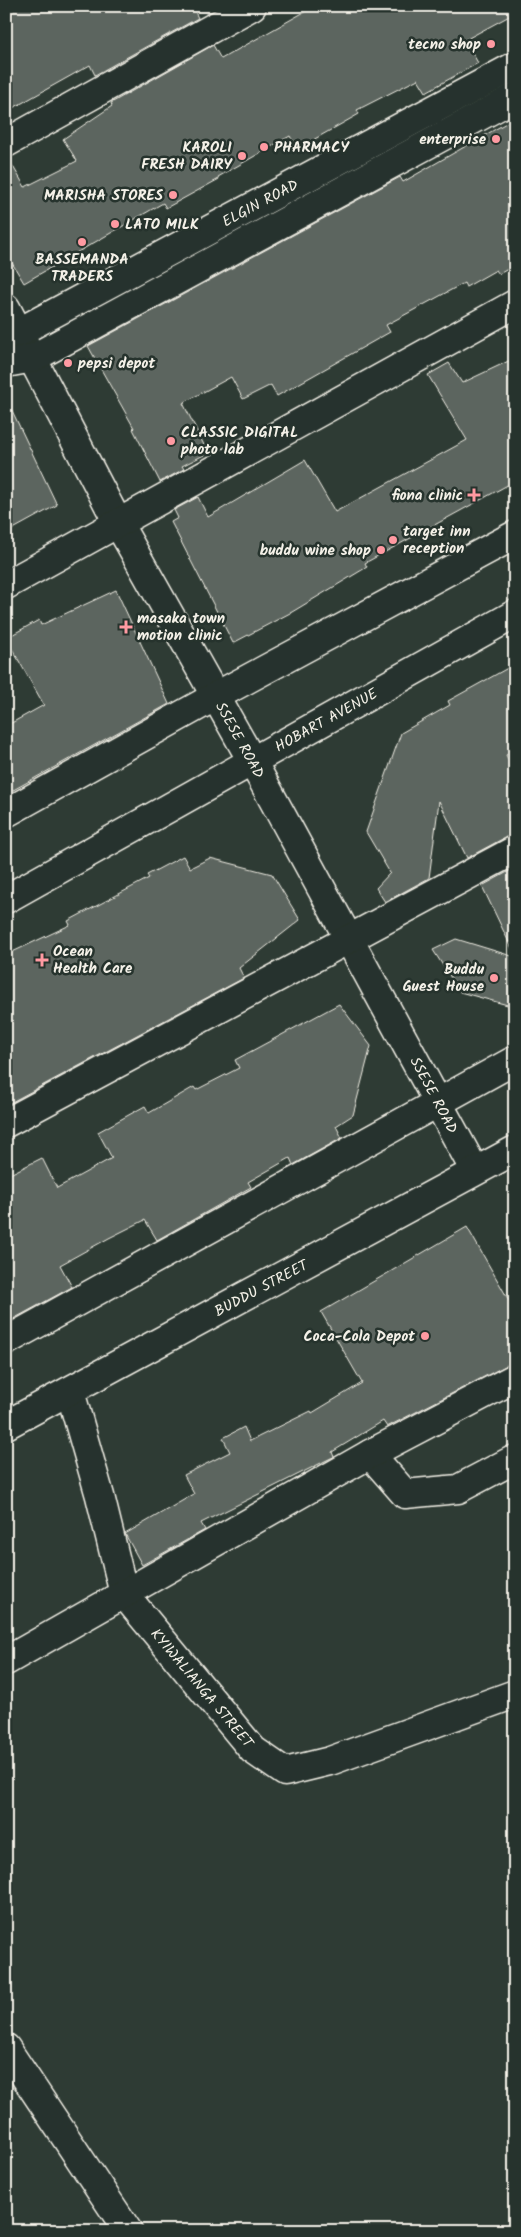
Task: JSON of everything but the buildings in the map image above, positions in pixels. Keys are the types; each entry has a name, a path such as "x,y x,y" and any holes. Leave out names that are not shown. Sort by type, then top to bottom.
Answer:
{"street":[{"path":"6,143 252,6"},
{"name":"ELGIN ROAD","path":"13,337 515,66"},
{"name":"ELGIN ROAD","path":"6,363 33,358 515,97"},
{"path":"6,585 515,304"},
{"name":"SSESE ROAD","path":"6,308 13,337 33,358 118,523 252,760 475,1171"},
{"path":"6,813 216,696 515,535"},
{"name":"HOBART AVENUE","path":"6,899 515,614"},
{"path":"6,1123 515,850"},
{"path":"6,1341 515,1060"},
{"name":"BUDDU STREET","path":"6,1425 515,1150"},
{"path":"6,1661 370,1454 515,1378"},
{"name":"KYIWALIANGA STREET","path":"70,1391 100,1496 124,1594 252,1750 285,1772 330,1761 515,1694"},
{"path":"370,1454 405,1494 458,1489 515,1459"},
{"path":"6,2048 128,2231"}],"place":[{"name":"tecno shop","path":"491,44"},
{"name":"enterprise","path":"496,139"},
{"name":"PHARMACY","path":"264,147"},
{"name":"KAROLI FRESH DAIRY","path":"242,156"},
{"name":"MARISHA STORES","path":"173,195"},
{"name":"LATO MILK","path":"115,224"},
{"name":"BASSEMANDA TRADERS","path":"82,242"},
{"name":"pepsi depot","path":"68,363"},
{"name":"CLASSIC DIGITAL photo lab","path":"171,441"},
{"name":"fiona clinic","path":"474,495"},
{"name":"target inn reception","path":"393,540"},
{"name":"buddu wine shop","path":"381,550"},
{"name":"masaka town motion clinic","path":"126,627"},
{"name":"Ocean Health Care","path":"42,960"},
{"name":"Buddu Guest House","path":"494,978"},
{"name":"Coca-Cola Depot","path":"425,1336"}]}
